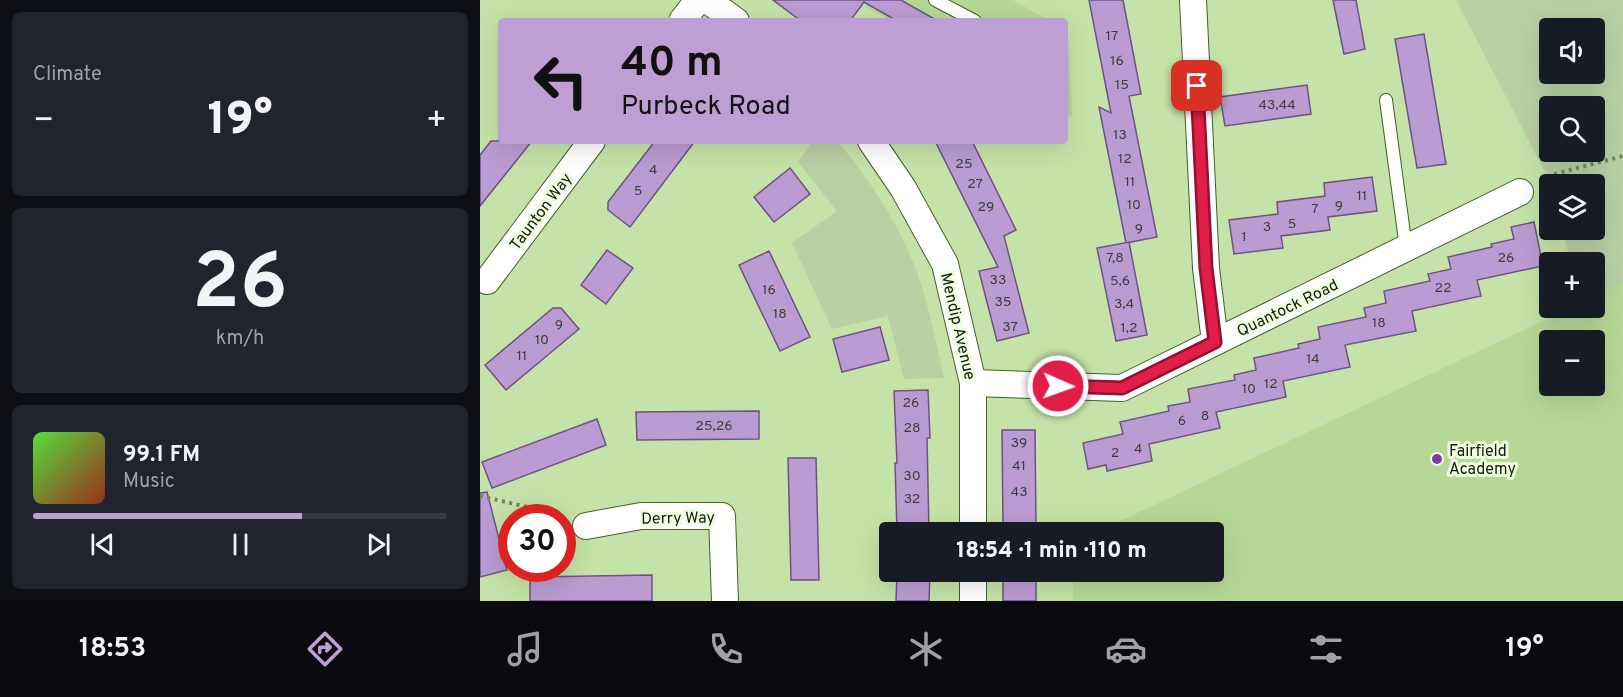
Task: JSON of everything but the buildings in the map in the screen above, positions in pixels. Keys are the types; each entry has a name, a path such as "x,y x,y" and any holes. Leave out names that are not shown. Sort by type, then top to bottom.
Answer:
{"street":[{"path":"684,18 698,0"},
{"path":"707,0 731,18"},
{"path":"1193,0 1206,268 1215,342"},
{"name":"Taunton Way","path":"488,281 590,144"},
{"name":"Mendip Avenue","path":"873,144 903,188 945,264 973,383 973,522"},
{"name":"Quantock Road","path":"973,383 1122,388 1520,192"},
{"name":"Derry Way","path":"586,526 640,516 722,516 725,601"},
{"path":"973,582 973,601"}],"lane":[{"path":"935,0 969,18"},
{"path":"1386,100 1407,248"}],"path":[{"path":"1520,192 1551,175 1623,156"},
{"path":"480,496 518,504"}],"shaded area":[{"path":"869,0 1013,0 1045,18 886,18 865,7"},
{"path":"1456,0 1623,0 1623,282 1605,291 1605,252 1568,252 1565,240 1605,240 1605,174 1546,174 1540,162 1605,162 1605,96 1539,96 1539,160"},
{"path":"1068,38 1072,117 1068,115"},
{"path":"811,144 839,144 865,176 889,214 910,255 928,307 944,378 904,379 888,316 832,329 792,243 837,211 798,162"},
{"name":"Fairfield Academy","path":"1623,282 1623,601 1073,601 1073,582 1224,582 1224,522 1118,522 1549,318 1605,318 1605,291"}],"place":[{"name":"Fairfield Academy","path":"1437,459"}],"route":[{"path":"1058,386 1122,388 1215,342 1206,268 1197,86"}]}
